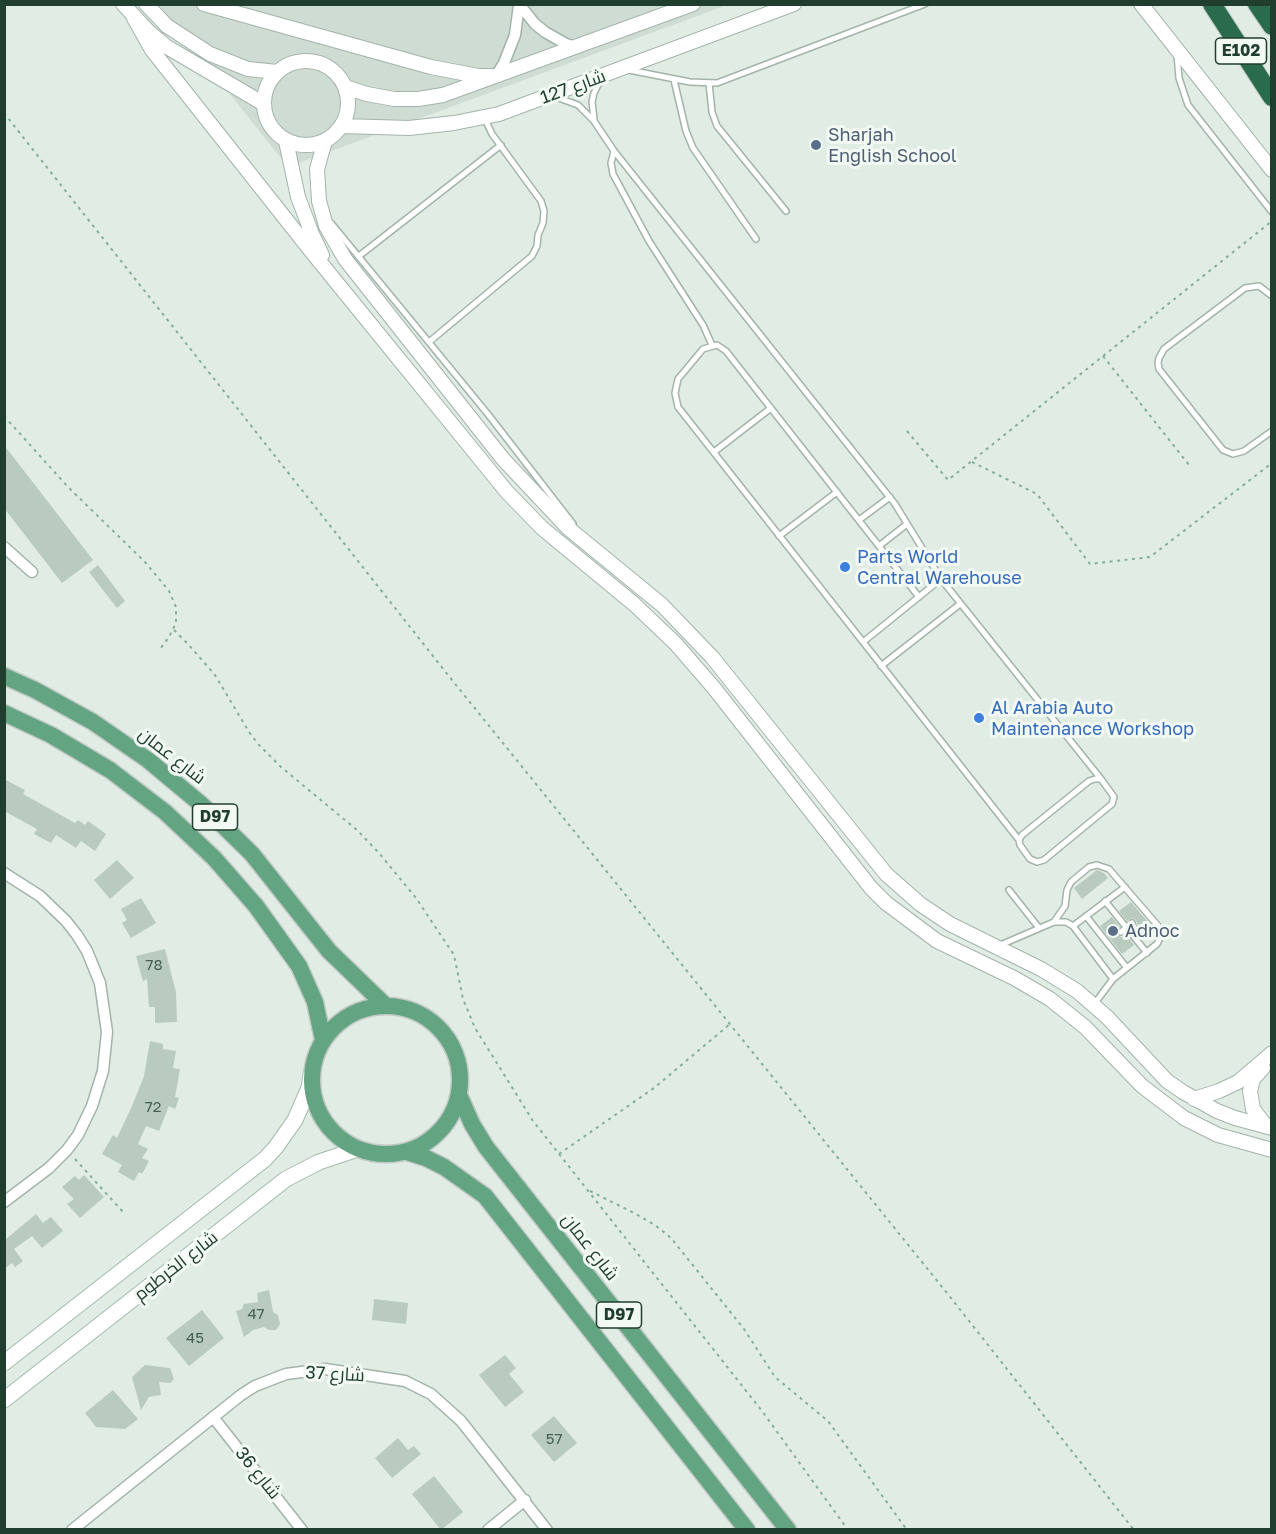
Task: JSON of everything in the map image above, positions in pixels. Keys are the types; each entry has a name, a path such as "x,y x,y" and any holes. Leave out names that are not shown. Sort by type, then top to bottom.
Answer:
{"highway":[{"name":"E102","path":"1212,4 1272,97"},
{"name":"E102","path":"1257,4 1272,26"}],"main road":[{"name":"شارع عمان","path":"4,676 45,695 93,722 148,760 202,805 252,854 336,959 386,1006"},
{"name":"D97","path":"4,713 61,741 110,770 165,812 214,858 256,906 300,966 315,1002 323,1040"},
{"path":"386,1006 405,1009 422,1016 437,1027 449,1041 457,1058 460,1077 459,1095 454,1111 435,1136 407,1152 374,1154 358,1149 342,1140 328,1127 318,1111 313,1093 312,1075 315,1057 323,1040 335,1026 350,1015 368,1008 386,1006"},
{"name":"شارع الخرطوم","path":"4,1363 265,1159 295,1120 312,1075"},
{"name":"شارع عمان","path":"459,1095 472,1124 486,1147 789,1530"},
{"name":"شارع الخرطوم","path":"4,1400 286,1179 319,1162 358,1149"},
{"name":"D97","path":"407,1152 444,1167 485,1196 747,1530"}],"street":[{"path":"123,4 134,18 152,50 311,251 507,492 542,528 641,610 696,666 871,888 886,903 937,941 1014,978 1058,1005 1085,1027 1142,1086 1184,1118 1218,1135 1272,1150"},
{"path":"146,4 167,26 210,54 248,69 277,72"},
{"path":"204,4 431,67 478,76 496,76 515,35 519,5"},
{"name":"شارع 127","path":"345,87 394,99 418,99 443,95 578,47 669,9 693,4"},
{"name":"شارع 127","path":"342,126 409,128 484,117 624,69 794,4"},
{"path":"1141,4 1272,170"},
{"path":"519,5 544,32 566,44 578,47"},
{"path":"134,18 167,47 264,104"},
{"path":"302,61 315,62 328,67 345,87 348,100 347,114 342,126 325,141 309,146 297,145 286,141 270,126 264,104 265,92 277,72 288,64 302,61"},
{"path":"286,141 293,179 304,216 335,279"},
{"path":"325,141 316,169 316,188 322,214 345,260 479,430 538,498 662,605 712,657 894,881 934,915 1041,969 1094,1005 1167,1081 1194,1099 1235,1118 1269,1127"},
{"path":"4,548 32,572"},
{"path":"4,873 40,896 66,921 87,951 104,999 107,1032 103,1071 89,1113 67,1150 49,1168 5,1201"},
{"path":"1194,1099 1220,1091 1238,1082 1272,1053"},
{"path":"1269,1127 1253,1109 1250,1091 1257,1073 1272,1060"},
{"name":"شارع 37","path":"72,1530 255,1386 299,1371 338,1371 405,1381 431,1394 461,1421 547,1530"},
{"name":"شارع 36","path":"213,1417 302,1530"},
{"path":"488,1530 525,1500"}],"lane":[{"path":"624,69 674,80 717,83 925,4"},
{"path":"1177,51 1179,78 1188,105 1272,212"},
{"path":"594,121 592,111 594,93 603,76"},
{"path":"674,80 686,131 693,148 756,239"},
{"path":"709,83 713,117 717,126 786,211"},
{"path":"549,96 578,105 594,121 614,151 890,497 941,579 1114,798 1112,804 1044,860 1037,862 1030,860 1019,840 678,407 675,393 678,379 703,349 717,345 726,351 919,597"},
{"path":"429,342 529,259 537,246 544,217 543,206 489,129 484,117"},
{"path":"359,256 501,145"},
{"path":"614,151 611,163 613,174 648,241 703,325 712,345"},
{"path":"322,214 429,342 584,540"},
{"path":"1272,296 1259,286 1245,288 1164,349 1158,358 1159,369 1222,450 1239,454 1272,431"},
{"path":"714,452 771,408"},
{"path":"779,536 837,492"},
{"path":"859,520 890,497"},
{"path":"879,546 907,524"},
{"path":"863,642 941,579"},
{"path":"881,666 960,604"},
{"path":"1019,840 1022,835 1089,781 1101,779"},
{"path":"1054,922 1065,906 1067,890 1071,882 1089,867 1097,865 1105,866 1159,927 1161,934 1157,944 1113,979 1094,1005"},
{"path":"1073,926 1125,886"},
{"path":"1009,890 1039,928"},
{"path":"1106,901 1147,952"},
{"path":"1086,916 1109,942 1127,968"},
{"path":"995,947 1054,922 1066,922 1073,926 1113,979"}],"path":[{"path":"4,114 448,675 947,1293 1134,1530"},
{"path":"907,431 948,480 1272,220"},
{"path":"1103,356 1189,465"},
{"path":"4,416 68,487 157,576 173,599 176,607 176,623 174,630 160,648"},
{"path":"971,461 1037,494 1090,564 1150,557 1272,463"},
{"path":"174,630 215,675 245,725 260,745 281,767 357,830 416,898 454,955 463,999 480,1037 533,1121 755,1401 848,1530"},
{"path":"559,1154 654,1088 730,1024"},
{"path":"67,1150 123,1212"},
{"path":"588,1190 655,1225 671,1238 744,1329 775,1377 828,1420 907,1530"}],"shaded area":[{"path":"159,5 727,5 288,167"}],"building":[{"path":"4,445 93,560 62,583 4,508"},
{"path":"98,565 125,601 117,608 89,572"},
{"path":"4,779 25,790 23,794 75,823 78,820 85,825 88,821 106,834 95,851 81,841 76,848 56,835 51,843 34,834 37,829 4,811"},
{"path":"117,860 134,878 110,899 94,880"},
{"path":"1097,870 1108,878 1082,899 1074,888"},
{"path":"141,898 156,923 131,938 122,923 127,920 121,909"},
{"path":"1131,902 1154,929 1142,939 1133,928 1137,924 1136,920 1132,918 1127,921 1119,911"},
{"path":"1112,917 1120,927 1116,931 1117,935 1121,937 1126,934 1134,945 1122,954 1100,926"},
{"path":"165,949 176,992 177,1022 155,1023 155,1007 149,1007 147,979 143,981 136,956"},
{"path":"150,1041 163,1044 163,1049 176,1051 173,1068 180,1069 175,1097 179,1098 175,1109 169,1106 159,1131 146,1126 138,1144 148,1149 142,1158 149,1161 142,1174 139,1172 134,1181 118,1172 122,1165 102,1154 113,1135 117,1138 132,1106 144,1076"},
{"path":"84,1175 104,1197 80,1218 67,1204 74,1199 62,1187 75,1176 79,1180"},
{"path":"36,1214 43,1223 51,1217 63,1231 42,1248 32,1236 14,1249 23,1261 15,1267 12,1263 4,1269 4,1237 6,1239"},
{"path":"269,1290 273,1312 278,1315 280,1324 276,1330 264,1327 253,1330 244,1337 236,1311 242,1309 244,1304 258,1302 257,1293"},
{"path":"374,1299 408,1303 406,1324 372,1320"},
{"path":"202,1310 224,1338 189,1366 166,1338"},
{"path":"505,1355 516,1368 509,1374 524,1392 505,1407 479,1375"},
{"path":"145,1365 170,1368 174,1379 170,1383 159,1382 161,1395 149,1397 141,1410 132,1377"},
{"path":"113,1390 138,1419 125,1429 96,1427 85,1413"},
{"path":"554,1416 577,1443 554,1462 531,1435"},
{"path":"398,1438 408,1450 414,1446 421,1454 392,1478 375,1458"},
{"path":"434,1476 463,1512 441,1530 412,1494"}],"place":[{"name":"Sharjah English School","path":"816,145"},
{"name":"Parts World Central Warehouse","path":"845,567"},
{"name":"Al Arabia Auto Maintenance Workshop","path":"979,718"},
{"name":"Adnoc","path":"1113,931"}]}
